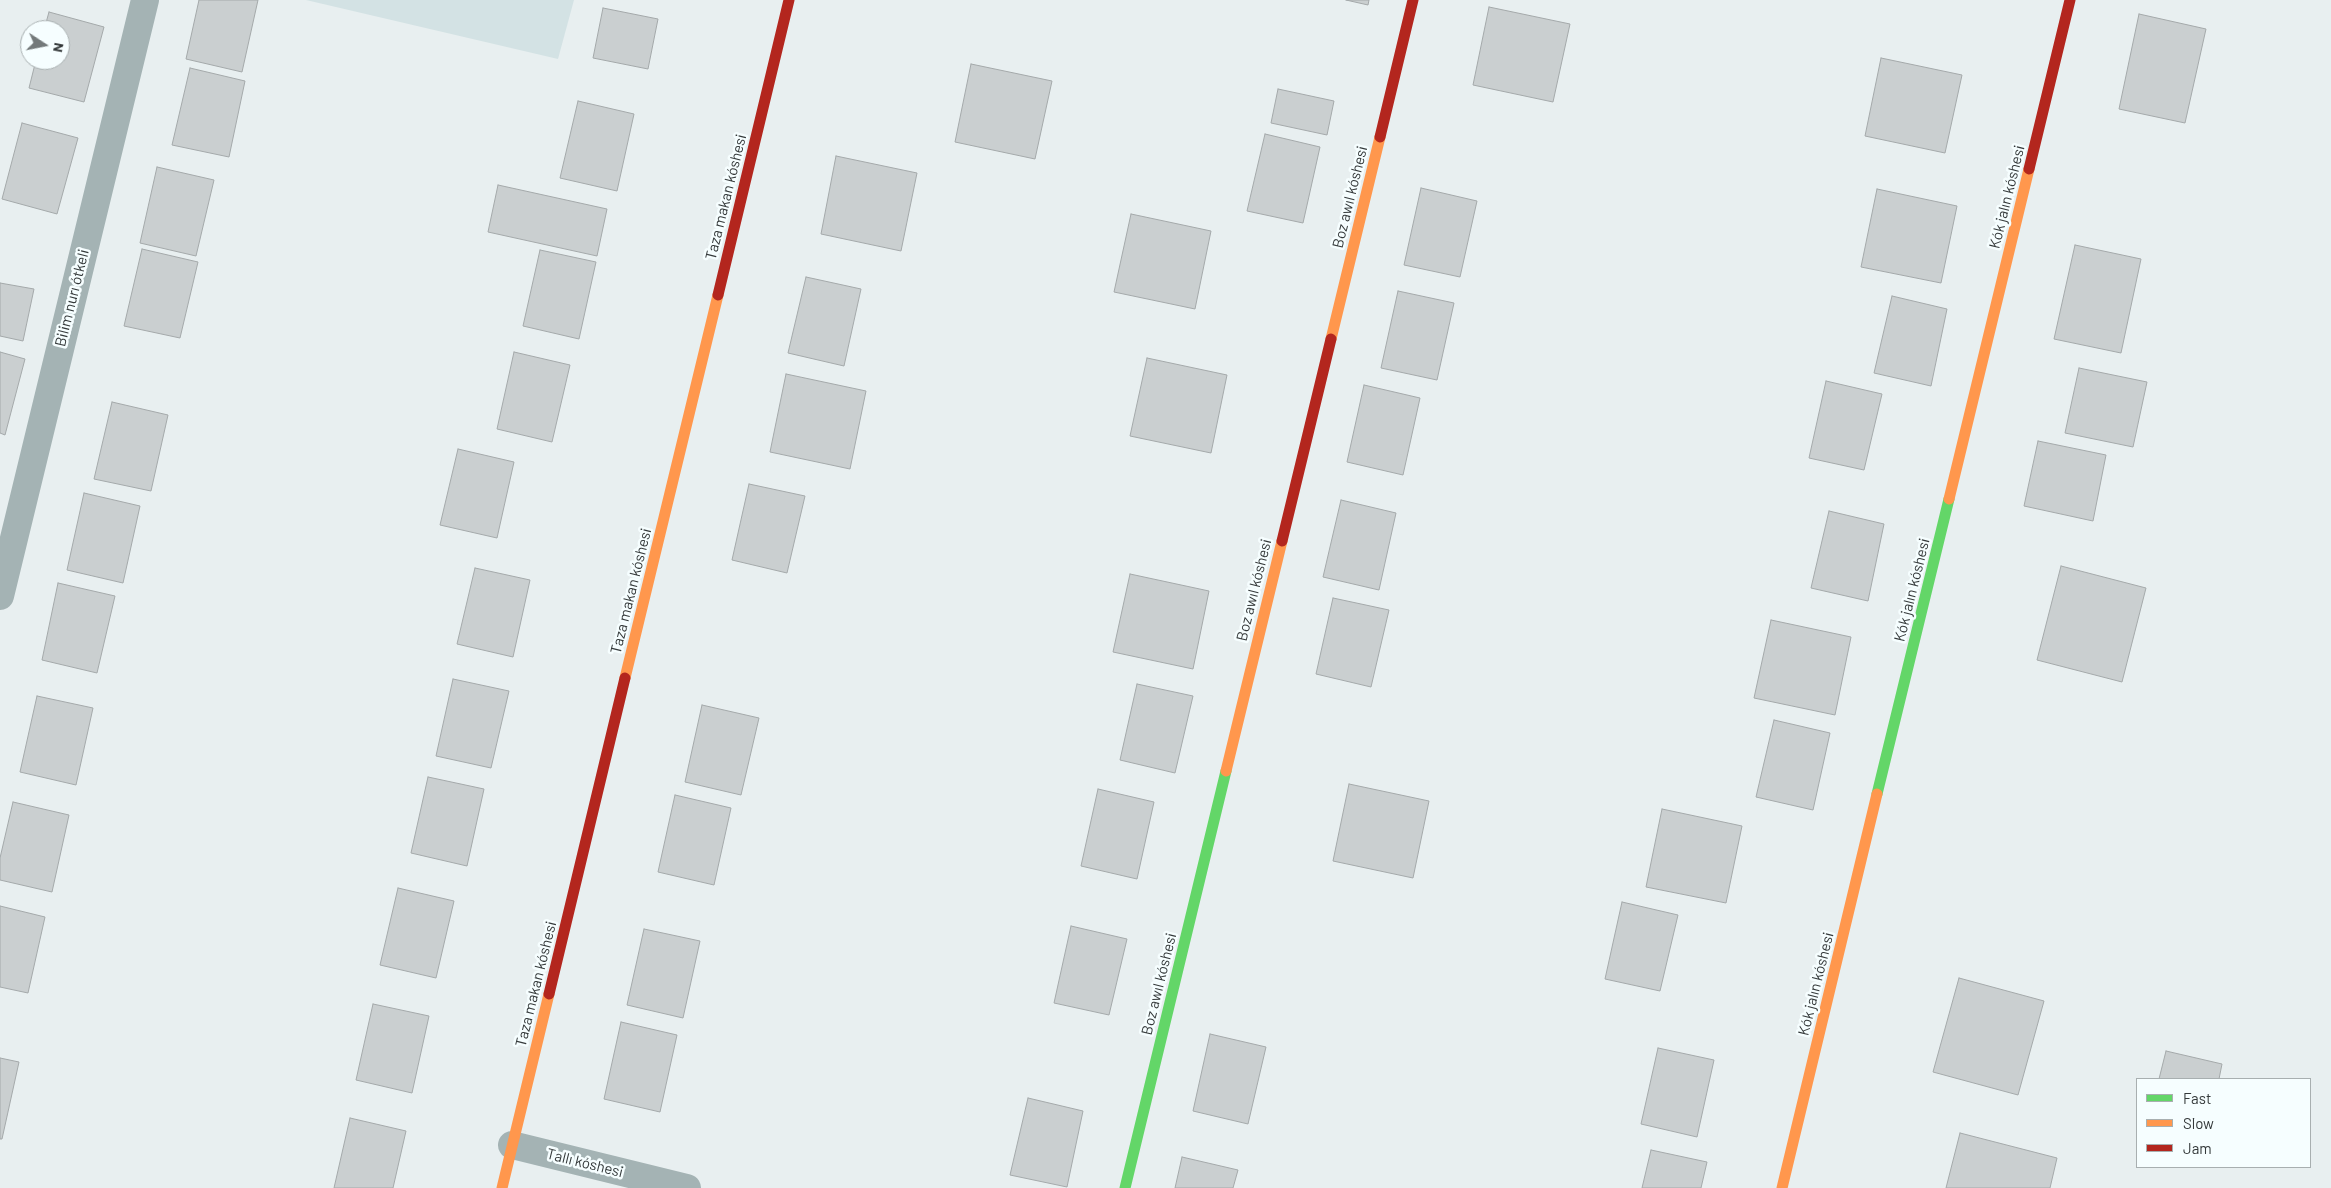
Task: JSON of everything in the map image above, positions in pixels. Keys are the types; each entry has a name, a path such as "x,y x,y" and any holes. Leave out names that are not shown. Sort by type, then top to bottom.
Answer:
{"street":[{"name":"Bilim nurı ótkeli","path":"0,596 145,0"},
{"name":"Taza makan kóshesi","path":"502,1188 789,0"},
{"name":"Boz awıl kóshesi","path":"1125,1188 1413,0"},
{"name":"Kók jalın kóshesi","path":"1782,1188 2070,0"},
{"name":"Tallı kóshesi","path":"512,1145 687,1188"}],"shaded area":[{"path":"306,0 574,0 558,59"}],"building":[{"path":"199,0 258,0 242,72 186,59"},
{"path":"1346,0 1369,0 1368,5"},
{"path":"1489,7 1570,24 1553,102 1473,85"},
{"path":"603,8 658,19 648,69 593,58"},
{"path":"49,12 104,27 84,102 29,88 34,70 70,70 70,20 47,20"},
{"path":"2139,14 2206,29 2185,123 2119,109"},
{"path":"1881,58 1962,75 1945,153 1865,136"},
{"path":"971,64 1052,81 1035,159 955,142"},
{"path":"190,68 245,81 229,157 172,145"},
{"path":"1278,89 1334,101 1327,135 1271,123"},
{"path":"578,101 634,114 617,191 560,178"},
{"path":"22,123 78,138 57,214 2,199"},
{"path":"1265,134 1320,147 1303,223 1247,211"},
{"path":"836,156 917,173 901,251 821,234"},
{"path":"157,167 214,180 196,256 140,243"},
{"path":"498,185 607,209 597,256 488,232"},
{"path":"1421,188 1477,201 1460,277 1404,265"},
{"path":"1877,189 1957,206 1941,283 1861,267"},
{"path":"1131,214 1211,231 1195,309 1114,292"},
{"path":"2075,245 2141,259 2121,353 2054,339"},
{"path":"142,249 198,262 180,338 124,326"},
{"path":"540,250 596,262 579,339 523,326"},
{"path":"806,277 861,289 844,366 788,353"},
{"path":"0,283 34,289 23,341 0,336"},
{"path":"1398,291 1454,303 1437,380 1381,368"},
{"path":"1892,296 1947,309 1931,386 1874,373"},
{"path":"0,352 25,359 5,435 0,433"},
{"path":"514,352 570,365 552,442 497,429"},
{"path":"1147,358 1227,375 1211,453 1130,436"},
{"path":"2079,368 2147,382 2133,447 2065,433"},
{"path":"786,374 866,391 850,469 770,452"},
{"path":"1826,381 1882,394 1864,470 1809,458"},
{"path":"1364,385 1420,398 1403,475 1347,462"},
{"path":"112,402 168,415 151,491 94,479"},
{"path":"2038,441 2106,455 2093,521 2024,506"},
{"path":"458,449 514,462 497,538 440,525"},
{"path":"749,484 805,496 787,573 732,560"},
{"path":"84,493 140,506 123,583 67,570"},
{"path":"1341,500 1396,513 1379,590 1323,577"},
{"path":"1829,511 1884,524 1868,601 1811,588"},
{"path":"2061,566 2146,588 2122,682 2037,660"},
{"path":"475,568 530,580 513,657 457,644"},
{"path":"1130,574 1209,591 1193,669 1113,652"},
{"path":"58,583 115,596 97,673 42,660"},
{"path":"1333,598 1389,610 1371,687 1316,674"},
{"path":"1771,620 1851,637 1835,715 1754,698"},
{"path":"453,679 509,691 491,768 436,756"},
{"path":"1137,684 1193,696 1175,773 1120,760"},
{"path":"37,696 93,708 76,785 20,772"},
{"path":"702,705 759,718 741,795 685,782"},
{"path":"1774,720 1830,733 1813,810 1756,797"},
{"path":"428,777 484,789 467,866 411,853"},
{"path":"1349,784 1429,801 1413,878 1333,861"},
{"path":"1098,789 1154,802 1137,879 1081,866"},
{"path":"675,795 731,808 714,885 658,872"},
{"path":"13,802 69,815 52,892 0,880 0,858"},
{"path":"1662,809 1742,826 1726,903 1646,887"},
{"path":"398,888 454,901 436,978 380,965"},
{"path":"1622,902 1678,915 1660,991 1605,979"},
{"path":"0,906 45,917 28,993 0,987"},
{"path":"1071,926 1127,939 1109,1015 1054,1003"},
{"path":"644,929 700,941 683,1018 627,1005"},
{"path":"1959,978 2044,1001 2018,1095 1933,1072"},
{"path":"373,1004 429,1016 412,1093 356,1080"},
{"path":"621,1022 677,1035 660,1112 604,1099"},
{"path":"1210,1034 1266,1047 1248,1124 1193,1111"},
{"path":"1658,1048 1714,1060 1697,1137 1641,1124"},
{"path":"2166,1051 2222,1064 2219,1078 2159,1078"},
{"path":"0,1058 19,1062 2,1139 0,1139"},
{"path":"1028,1098 1083,1111 1067,1187 1010,1175"},
{"path":"350,1118 406,1131 393,1188 334,1188"},
{"path":"1960,1133 2057,1158 2050,1188 1946,1188"},
{"path":"1651,1150 1707,1162 1701,1188 1642,1188"},
{"path":"1182,1157 1238,1170 1233,1188 1175,1188"}],"traffic: fast":[{"path":"1877,794 1949,499"},
{"path":"1125,1188 1226,771"}],"traffic: slow":[{"path":"1331,339 1380,137"},
{"path":"1949,499 2029,169"},
{"path":"625,678 718,295"},
{"path":"1226,771 1282,541"},
{"path":"1782,1188 1877,794"},
{"path":"502,1188 549,994"}],"traffic: jam":[{"path":"718,295 789,0"},
{"path":"1380,137 1413,0"},
{"path":"2029,169 2070,0"},
{"path":"1282,541 1331,339"},
{"path":"549,994 625,678"}]}
